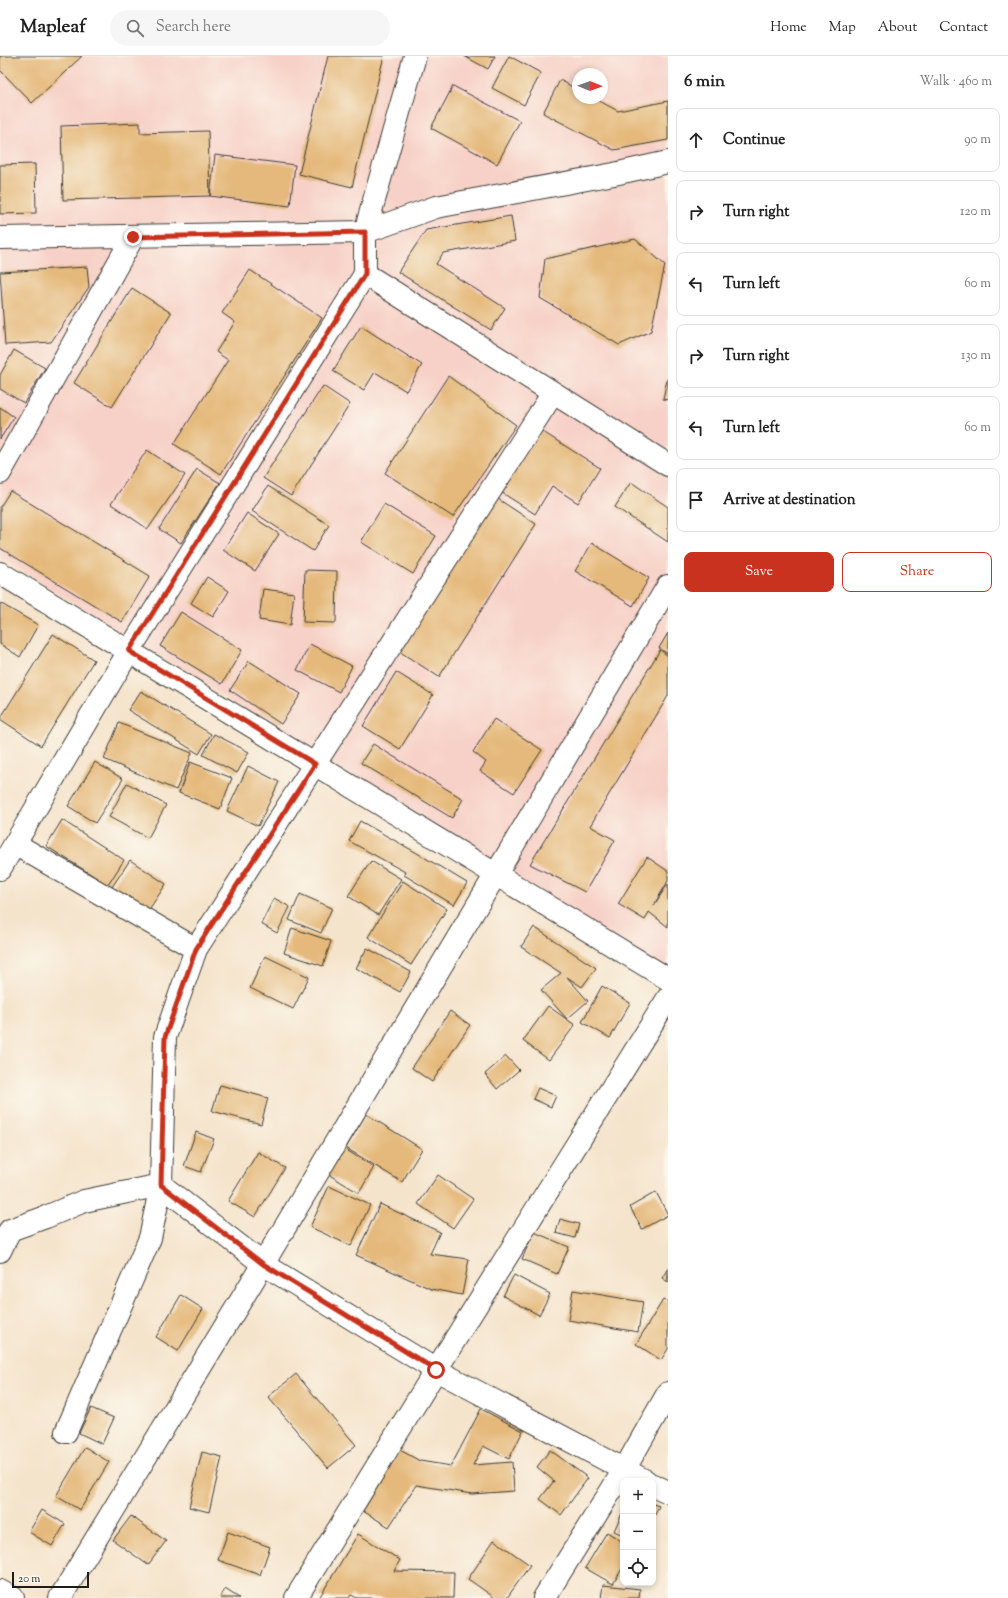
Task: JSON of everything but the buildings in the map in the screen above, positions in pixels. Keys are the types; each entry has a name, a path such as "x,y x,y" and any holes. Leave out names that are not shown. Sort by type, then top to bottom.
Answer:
{"street":[{"path":"0,869 129,651 365,274 365,232 415,56"},
{"path":"0,238 365,232 436,207 614,174 668,162"},
{"path":"0,473 133,237"},
{"path":"365,274 668,465"},
{"path":"66,1432 150,1238 161,1185 165,1037 196,949 553,393"},
{"path":"0,573 668,979"},
{"path":"60,1598 263,1264 668,586"},
{"path":"15,844 196,949"},
{"path":"296,1598 668,998"},
{"path":"0,1251 5,1225 46,1218 84,1201 161,1185 263,1264 436,1370 640,1478"},
{"path":"544,1598 624,1470 668,1393"},
{"path":"656,1486 668,1492"},
{"path":"0,1591 13,1598"}],"shaded area":[{"path":"0,56 668,56 668,974 0,557"}],"route":[{"path":"133,237 365,232 365,274 129,651 315,764 196,949 165,1037 161,1185 263,1264 436,1370"}]}
